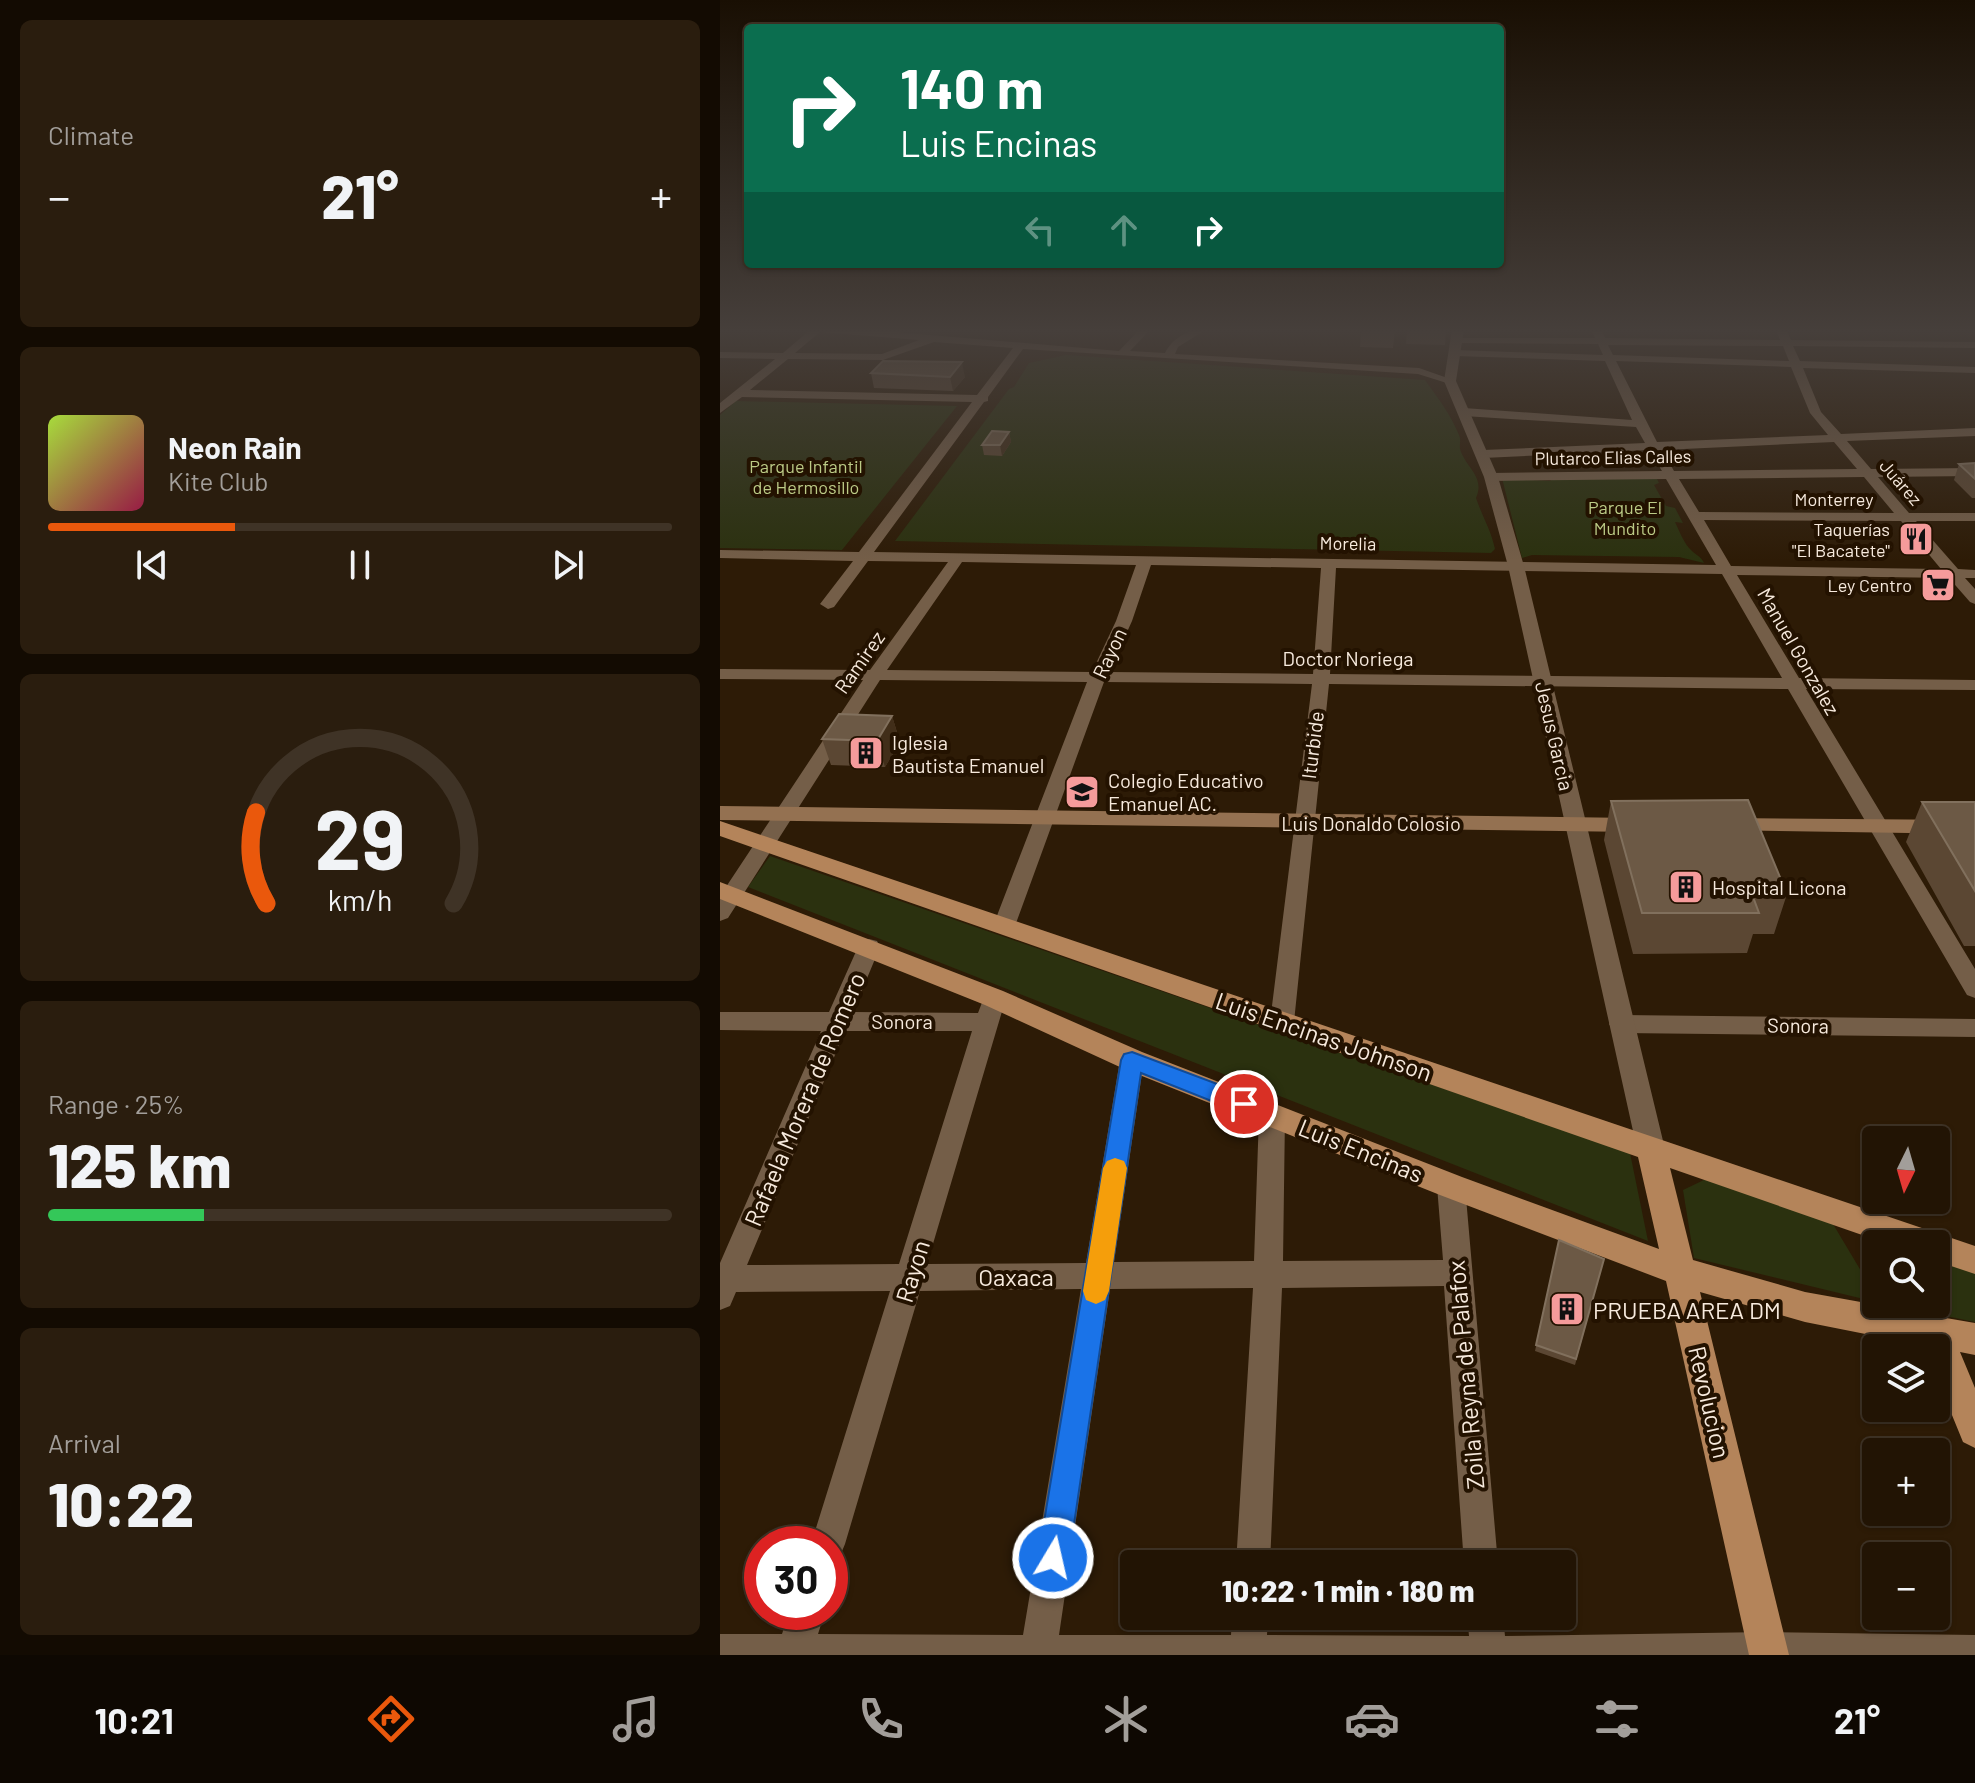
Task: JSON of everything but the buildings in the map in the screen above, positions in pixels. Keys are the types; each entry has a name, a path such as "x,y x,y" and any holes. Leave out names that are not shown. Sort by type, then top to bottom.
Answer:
{"main road":[{"name":"Luis Donaldo Colosio","path":"720,813 1303,823 1659,825"},
{"path":"1700,825 1975,827"},
{"name":"Luis Encinas Johnson","path":"720,828 1651,1149 1873,1230"},
{"name":"Luis Encinas","path":"724,899 869,947 990,1010 1132,1060 1451,1186 1679,1271 1805,1307 1862,1312"},
{"name":"Revolucion","path":"1651,1149 1768,1652"},
{"path":"1950,1252 1975,1260"},
{"path":"1930,1318 1975,1430"},
{"name":"Luis Encinas","path":"1930,1318 1975,1339"}],"street":[{"path":"828,604 978,406"},
{"name":"Jesus Garcia","path":"1461,406 1491,477 1516,566 1651,1149"},
{"name":"Manuel Gonzalez","path":"1631,406 1792,685 1975,989"},
{"name":"Juárez","path":"1813,406 1975,599"},
{"path":"1464,412 1640,424"},
{"path":"1483,454 1975,432"},
{"name":"Plutarco Elias Calles","path":"1491,477 1975,472"},
{"name":"Monterrey","path":"1694,516 1975,517"},
{"name":"Morelia","path":"720,554 1975,574"},
{"name":"Ramirez","path":"724,899 766,843 875,675 958,558"},
{"name":"Rayon","path":"1004,926 1145,560"},
{"name":"Iturbide","path":"1282,1022 1321,679 1329,563"},
{"name":"Doctor Noriega","path":"720,674 1975,685"},
{"name":"Rafaela Morera de Romero","path":"722,1285 869,947"},
{"name":"Rayon","path":"834,1526 990,1010"},
{"name":"Sonora","path":"720,1021 836,1021 990,1010"},
{"name":"Sonora","path":"1621,1024 1975,1028"},
{"path":"1038,1654 1132,1060"},
{"path":"1254,1550 1268,1276 1272,1115"},
{"name":"Zoila Reyna de Palafox","path":"1451,1186 1455,1273 1480,1550"},
{"name":"Oaxaca","path":"722,1285 910,1276 1455,1273"},
{"path":"794,1653 801,1630"},
{"path":"1248,1654 1249,1630"},
{"path":"1486,1630 1489,1654"},
{"path":"720,1652 1975,1653"}],"green space":[{"name":"Parque Infantil de Hermosillo","path":"730,406 957,406 842,550 720,548 720,415"},
{"path":"996,406 1443,406 1459,435 1461,452 1477,479 1476,498 1495,549 1491,553 895,541"},
{"name":"Parque El Mundito","path":"1554,477 1657,479 1659,483 1654,485 1666,506 1675,508 1683,523 1675,522 1683,539 1704,563 1679,557 1532,555 1522,558 1502,478 1550,481"},
{"path":"770,856 1630,1153 1648,1241 748,887"},
{"path":"1706,1179 1830,1219 1862,1273 1862,1299 1694,1258 1683,1190"},
{"path":"1950,1264 1975,1272 1975,1322 1950,1317"}],"slow traffic":[{"path":"1096,1291 1115,1168"}],"place":[{"name":"Taquerías \"El Bacatete\"","path":"1916,539"},
{"name":"Ley Centro","path":"1938,585"},
{"name":"Iglesia Bautista Emanuel","path":"866,753"},
{"name":"Colegio Educativo Emanuel AC.","path":"1082,792"},
{"name":"Hospital Licona","path":"1686,887"},
{"name":"PRUEBA AREA DM","path":"1567,1309"}],"route":[{"path":"1053,1558 1132,1060 1244,1104"}]}
